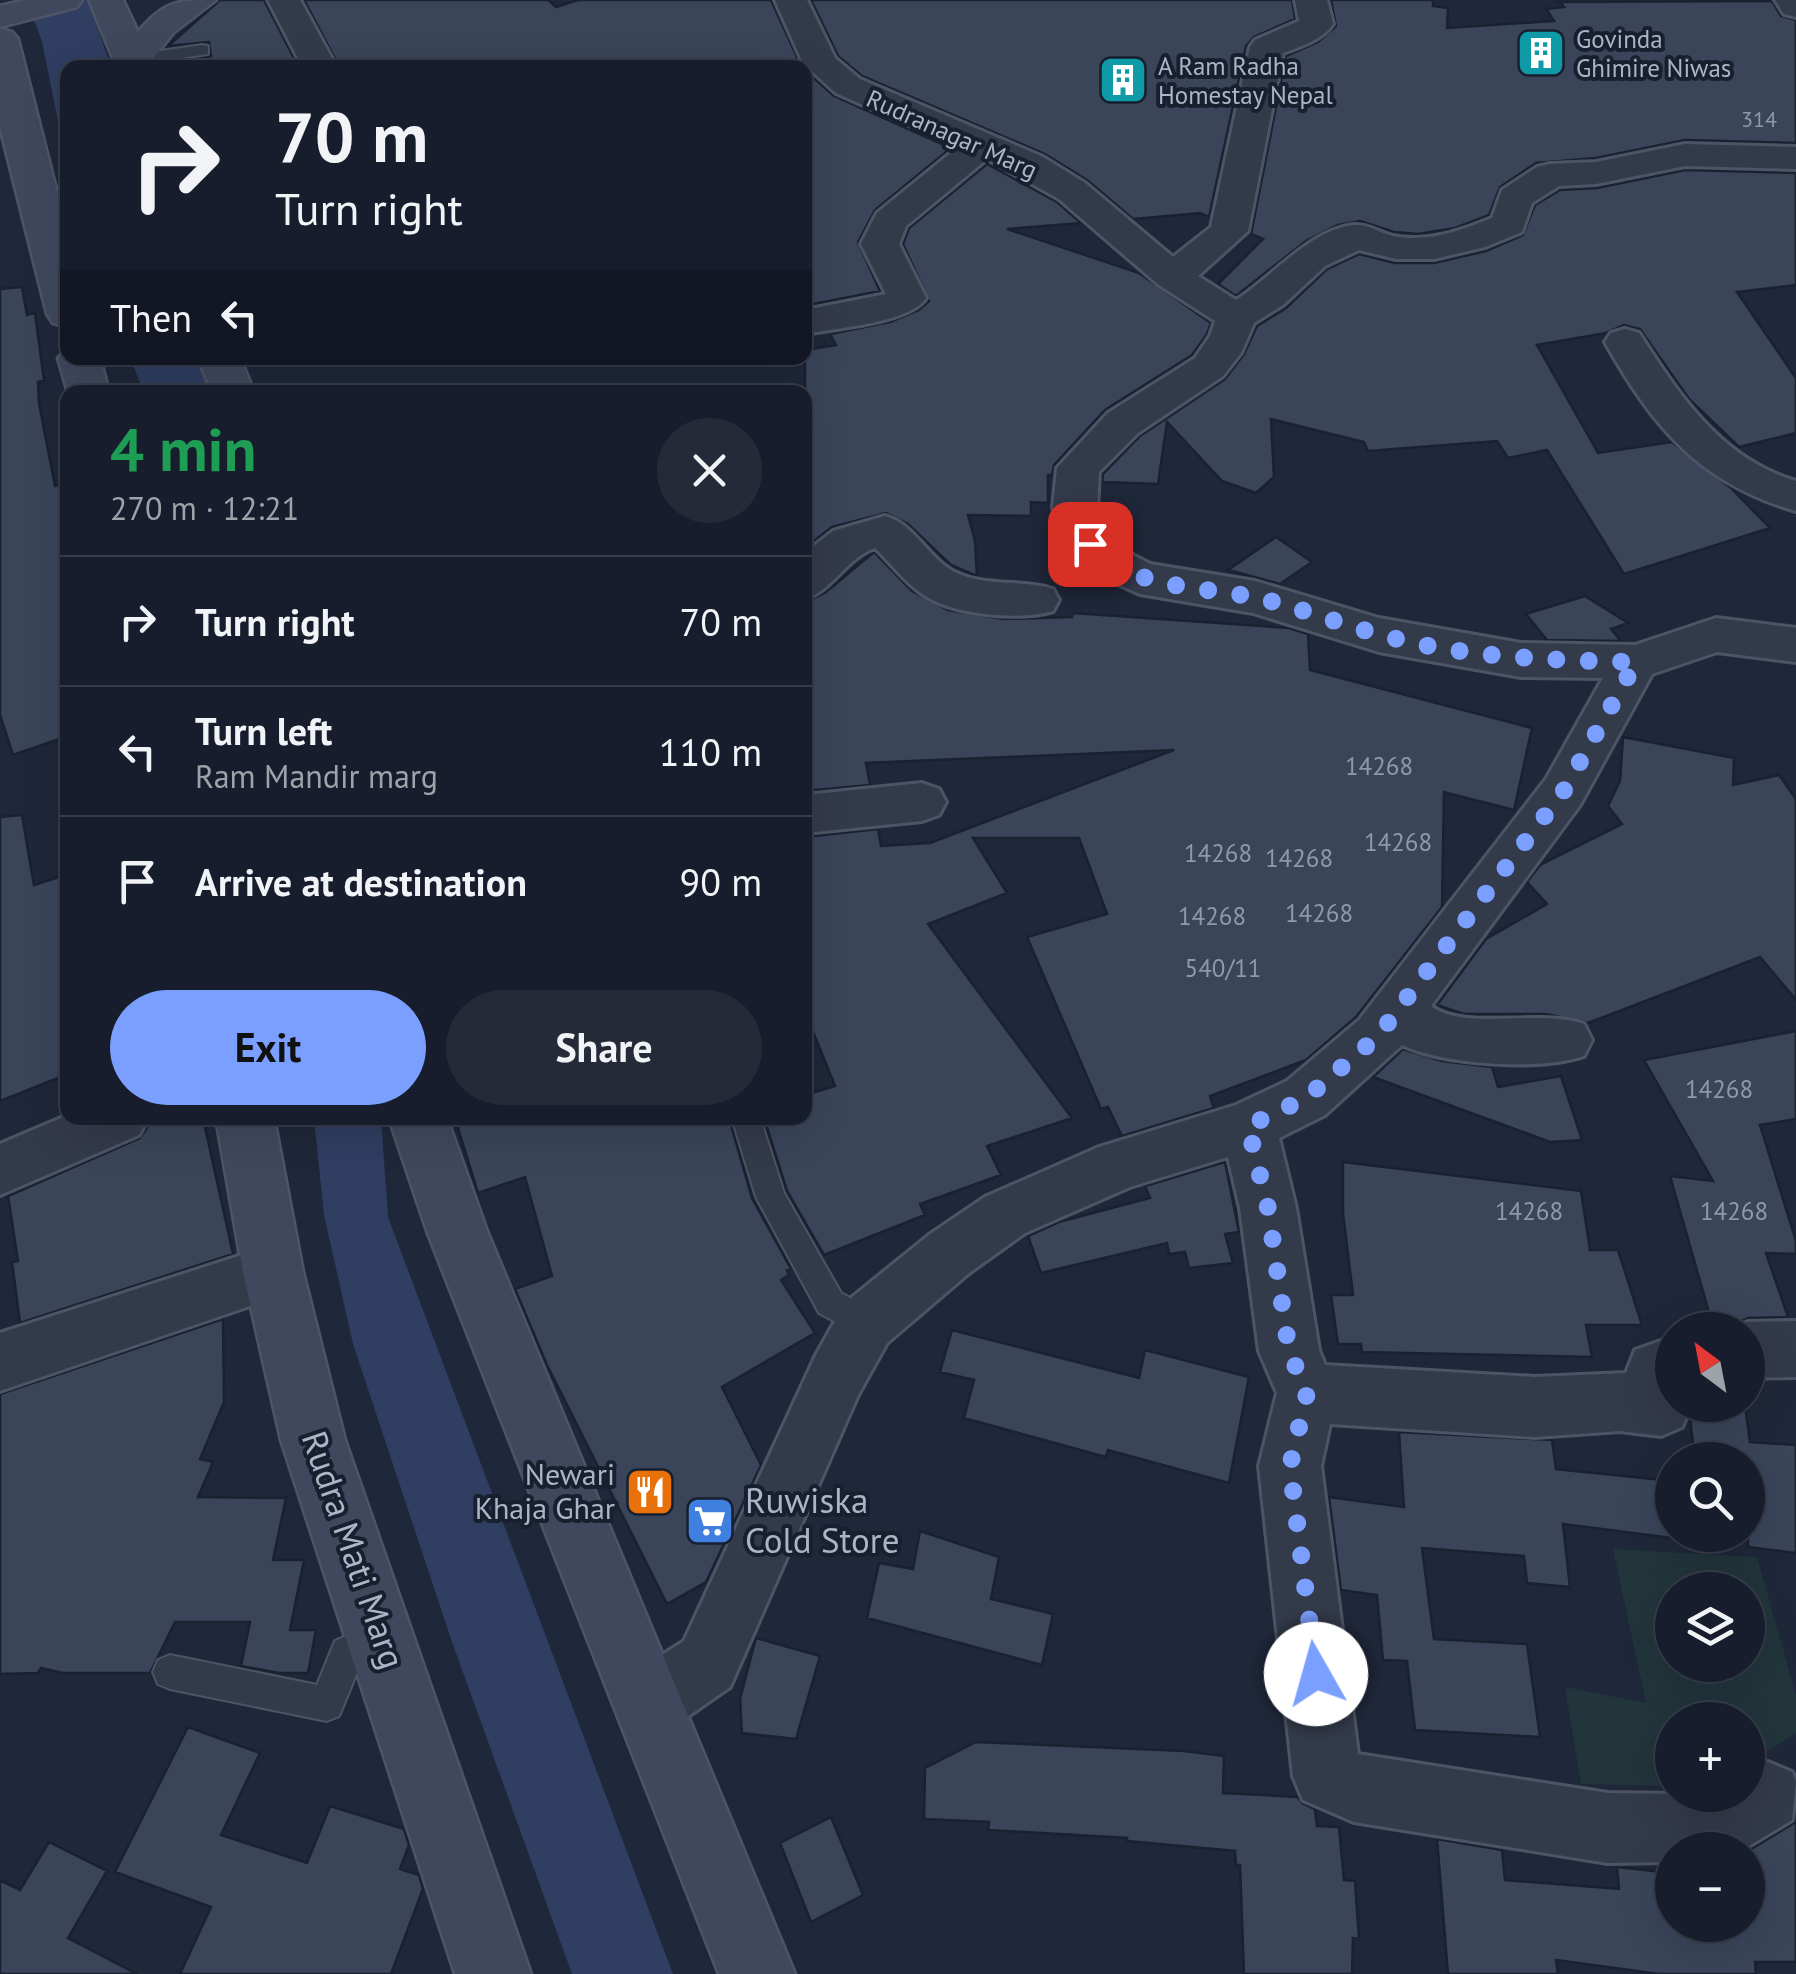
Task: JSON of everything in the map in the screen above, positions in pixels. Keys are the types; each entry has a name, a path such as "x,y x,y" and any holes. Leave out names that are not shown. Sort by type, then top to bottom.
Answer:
{"street":[{"path":"0,17 65,0"},
{"path":"106,0 132,60"},
{"path":"137,60 162,25 199,0"},
{"path":"284,0 316,60"},
{"name":"Rudranagar Marg","path":"791,0 820,62 830,73 871,99 1030,165 1072,191 1173,277 1236,317"},
{"path":"1173,277 1229,231 1267,48 1316,24 1311,0"},
{"path":"1791,0 1796,6"},
{"path":"0,39 10,113 60,286"},
{"path":"812,321 897,304 907,298 880,244 890,221 982,145"},
{"path":"1796,158 1685,155 1596,173 1550,175 1515,198 1509,224 1475,240 1415,253 1376,245 1357,236 1312,258 1269,296 1236,317 1234,330 1214,361 1178,394 1127,419 1078,468 1075,508 1090,544 1105,560 1140,578 1255,598 1427,644 1521,660 1636,662 1716,635 1796,645"},
{"path":"1625,342 1652,384 1732,473 1768,490 1796,496"},
{"path":"812,574 829,551 862,534 885,531 938,584 980,598 1037,600"},
{"path":"647,1704 707,1664 837,1375 866,1323 949,1254 1005,1215 1119,1164 1248,1126 1306,1098 1378,1036 1563,792 1636,662"},
{"path":"812,813 922,802"},
{"path":"1396,1008 1426,1032 1476,1040 1564,1040"},
{"path":"0,1170 104,1125"},
{"name":"Rudra Mati Marg","path":"246,1125 273,1272 313,1440 382,1636 492,1974"},
{"path":"420,1125 457,1231 757,1974"},
{"path":"1248,1126 1268,1208 1289,1351 1307,1393 1290,1466 1327,1776 1354,1788 1608,1828 1715,1827 1768,1796"},
{"path":"0,1362 273,1272"},
{"path":"1765,1350 1796,1349"},
{"path":"1307,1393 1534,1406 1620,1402 1655,1405"}],"lane":[{"path":"153,60 202,50"},
{"path":"748,1125 771,1197 830,1303 866,1323"},
{"path":"170,1672 327,1704 348,1654 382,1636"}],"shaded area":[{"path":"1613,1549 1757,1557 1761,1572 1655,1572 1655,1682 1765,1682 1765,1585 1796,1695 1796,1733 1765,1753 1765,1702 1655,1702 1655,1786 1581,1784 1565,1687 1646,1703"}],"water":[{"path":"27,0 88,0 109,60 60,60 60,131 42,42"},
{"path":"133,365 205,365 212,385 141,385"},
{"path":"315,1125 381,1125 388,1217 673,1974 572,1974 452,1642 353,1344 324,1215"}],"building":[{"path":"220,0 264,0 295,60 193,60 211,56 209,42 168,46"},
{"path":"304,0 548,0 556,7 578,0 771,0 798,60 336,60"},
{"path":"811,0 1292,0 1295,19 1254,37 1246,46 1209,217 1200,213 1133,219 1087,180 1045,154 862,76 838,56"},
{"path":"1331,0 1433,0 1433,6 1448,8 1447,28 1554,21 1546,9 1564,7 1560,2 1772,1 1781,16 1796,20 1796,143 1685,140 1596,158 1536,163 1500,187 1489,215 1455,228 1418,234 1394,232 1360,221 1338,225 1306,241 1236,296 1218,284 1263,239 1251,234 1286,56 1318,42 1336,26"},
{"path":"812,76 834,96 951,148 875,210 858,242 880,291 814,304"},
{"path":"987,164 1057,202 1081,223 1007,229 1139,273 1211,323 1192,355 1105,410 1054,465 1052,475 1048,475 1048,503 1031,502 1031,516 968,515 975,541 977,576 951,565 908,524 886,513 832,527 812,543 812,385 805,385 805,365 812,365 812,349 836,345 830,334 890,322 919,310 929,301 903,244 909,228"},
{"path":"1685,170 1796,173 1796,285 1737,292 1796,378 1796,433 1739,447 1689,399 1640,329 1624,325 1606,333 1537,345 1598,453 1672,442 1731,488 1770,528 1624,574 1547,450 1508,458 1497,441 1368,451 1364,442 1271,419 1274,477 1256,493 1222,481 1167,422 1158,484 1102,482 1103,474 1140,436 1225,379 1244,354 1257,326 1286,308 1327,269 1359,254 1395,263 1434,263 1486,251 1523,235 1535,205 1560,190 1597,188"},
{"path":"22,287 27,315 35,313 44,380 38,382 39,403 55,486 60,484 60,739 13,755 0,715 0,289"},
{"path":"1276,537 1312,562 1280,584 1228,570"},
{"path":"874,552 912,591 948,610 1004,619 1072,617 1073,613 1289,628 1308,634 1310,670 1532,728 1514,810 1444,792 1442,907 1356,1017 1306,1060 1210,1096 1214,1108 1122,1136 1108,1107 1101,1109 1027,937 1107,914 1079,838 973,838 1007,893 928,924 1072,1118 987,1146 1001,1175 920,1204 925,1215 824,1255 787,1191 766,1125 812,1125 812,1093 835,1086 812,1029 812,836 878,829 881,846 930,843 1174,750 866,763 870,785 812,790 812,599"},
{"path":"1585,596 1628,623 1611,629 1621,641 1547,640 1526,614"},
{"path":"1623,737 1734,758 1733,785 1779,775 1796,799 1796,1000 1760,957 1588,1023 1546,1014 1464,1014 1437,1005 1486,939 1547,904 1527,882 1540,865 1622,824 1608,806 1620,781"},
{"path":"22,815 34,885 60,877 60,1077 0,1101 0,817"},
{"path":"1796,1031 1796,1119 1760,1125 1796,1241 1796,1254 1766,1253 1788,1317 1765,1318 1765,1312 1709,1312 1670,1176 1713,1181 1644,1060"},
{"path":"1403,1049 1442,1061 1492,1067 1498,1087 1561,1076 1582,1140 1550,1142 1373,1077"},
{"path":"205,1125 233,1254 20,1323 12,1262 18,1261 8,1196 140,1138 148,1126"},
{"path":"457,1125 731,1125 752,1198 791,1269 781,1280 815,1333 722,1387 761,1465 706,1582 667,1604 547,1365 515,1289 552,1276 525,1177 478,1193"},
{"path":"1225,1162 1239,1232 1225,1234 1233,1263 1189,1268 1185,1252 1169,1254 1167,1243 1041,1273 1028,1236 1059,1222 1150,1198 1145,1186"},
{"path":"1343,1162 1581,1191 1590,1250 1618,1250 1642,1325 1586,1325 1592,1357 1362,1352 1361,1344 1338,1344 1331,1295 1353,1295 1343,1213"},
{"path":"223,1319 224,1402 200,1459 213,1462 198,1497 286,1498 273,1560 304,1560 290,1630 316,1630 308,1673 279,1673 241,1666 250,1622 175,1622 150,1673 63,1673 41,1668 38,1673 0,1674 0,1394"},
{"path":"952,1330 1139,1378 1145,1350 1249,1377 1229,1483 1108,1450 1106,1457 964,1418 974,1380 940,1372"},
{"path":"1690,1422 1747,1422 1750,1442 1693,1442"},
{"path":"1399,1432 1552,1440 1556,1469 1655,1479 1655,1536 1563,1524 1570,1587 1527,1583 1524,1556 1422,1548 1434,1639 1527,1644 1540,1737 1415,1730 1407,1661 1383,1660 1377,1595 1341,1590 1329,1497 1404,1507"},
{"path":"1765,1443 1796,1445 1796,1553 1765,1549"},
{"path":"920,1531 999,1557 991,1599 1053,1614 1042,1665 867,1618 879,1563 913,1569"},
{"path":"756,1638 820,1656 796,1739 742,1733 740,1699"},
{"path":"188,1727 260,1753 221,1835 307,1863 330,1806 404,1829 409,1845 400,1869 419,1875 423,1889 391,1974 180,1974 211,1907 115,1872"},
{"path":"976,1742 1224,1756 1223,1793 1298,1797 1315,1809 1317,1826 1339,1827 1344,1880 1355,1881 1359,1939 1353,1938 1352,1974 1244,1974 1240,1865 1236,1865 1235,1851 1127,1838 988,1830 989,1822 924,1819 925,1768"},
{"path":"831,1817 863,1895 811,1922 780,1843"},
{"path":"1796,1818 1796,1962 1755,1962 1756,1974 1659,1974 1556,1960 1558,1974 1448,1974 1437,1839 1502,1850 1505,1880 1619,1889 1617,1867 1655,1871 1655,1942 1765,1942 1765,1841"},
{"path":"49,1842 107,1871 68,1938 137,1974 0,1974 0,1880 20,1890"}],"place":[{"name":"Govinda Ghimire Niwas","path":"1541,53"},
{"name":"A Ram Radha Homestay Nepal","path":"1123,80"},
{"name":"Newari Khaja Ghar","path":"650,1492"},
{"name":"Ruwiska Cold Store","path":"710,1521"}],"route":[{"path":"1090,544 1105,560 1140,578 1255,598 1379,634 1521,660 1636,662 1563,792 1378,1036 1306,1098 1248,1126 1268,1208 1289,1351 1307,1393 1290,1466 1316,1674"}]}
